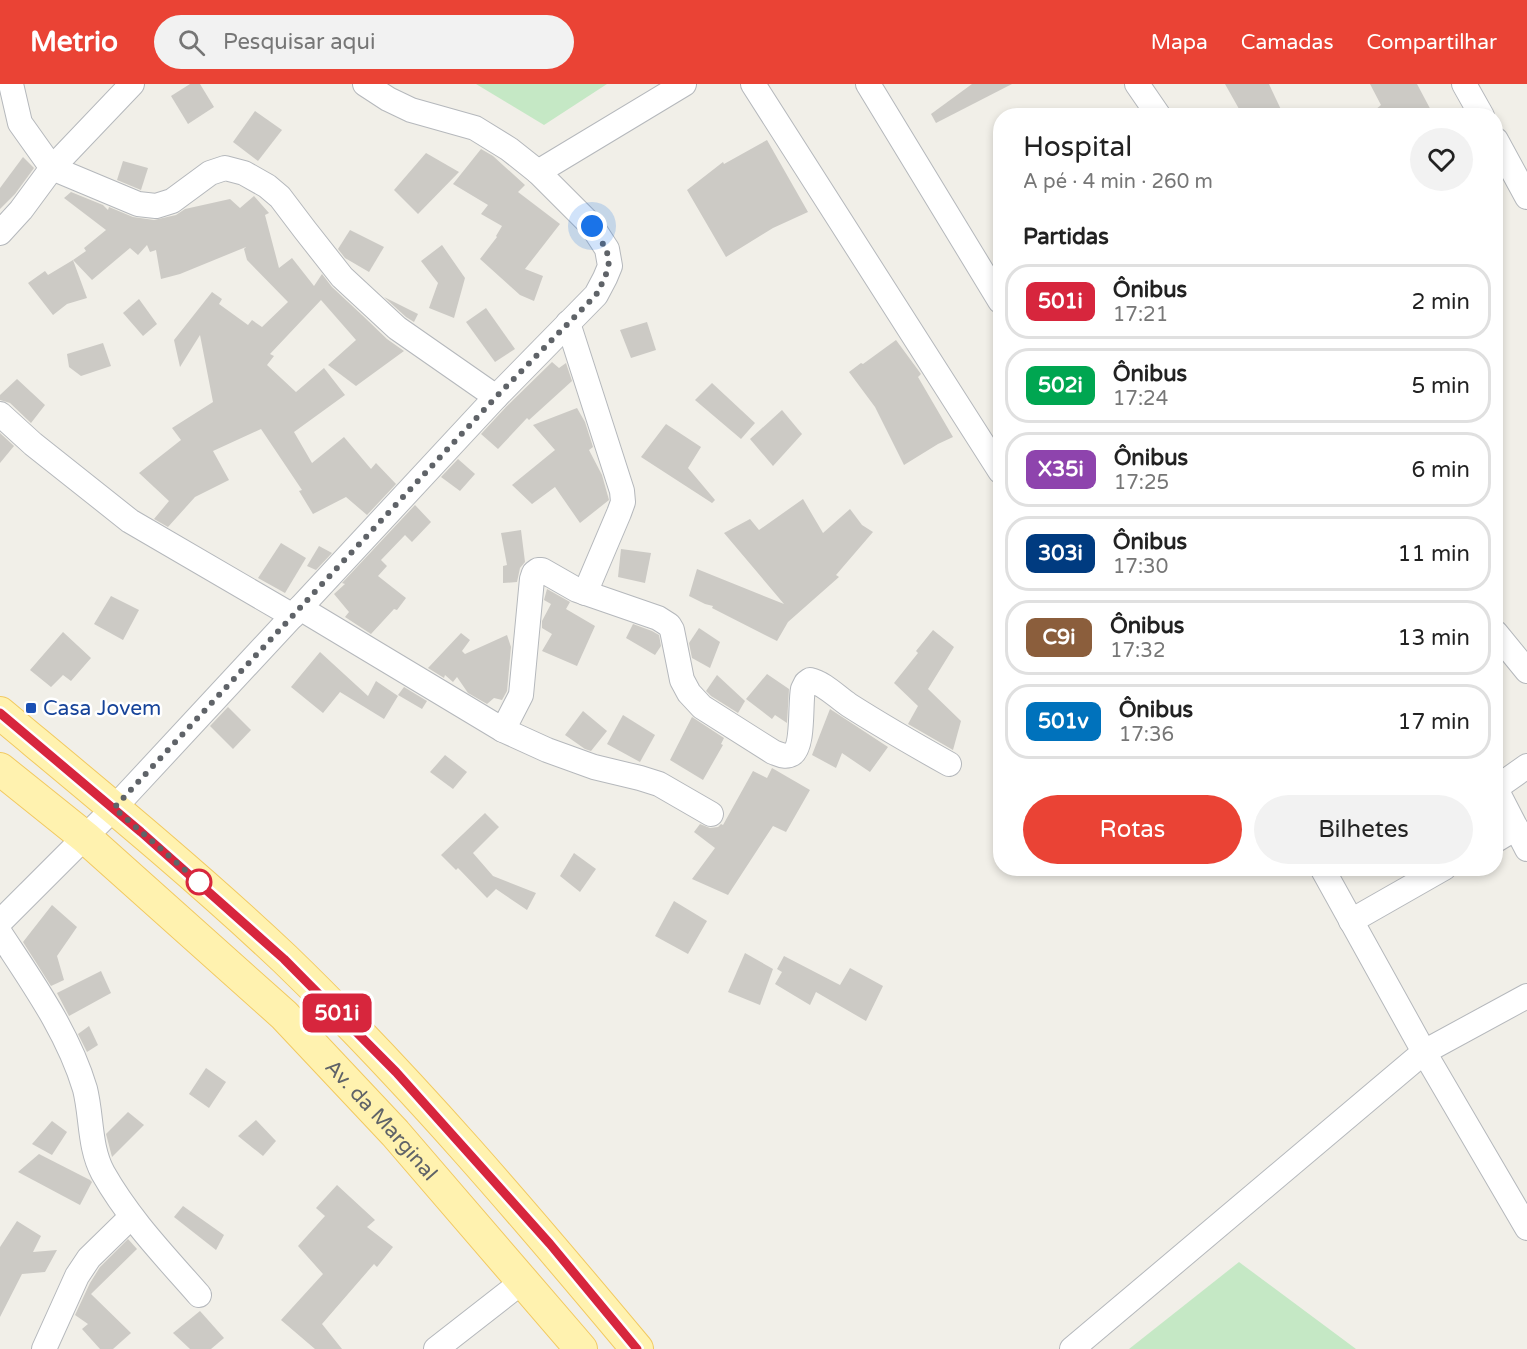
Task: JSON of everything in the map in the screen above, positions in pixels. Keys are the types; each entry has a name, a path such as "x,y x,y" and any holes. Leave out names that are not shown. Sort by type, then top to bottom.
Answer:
{"main road":[{"name":"Av. da Marginal","path":"0,713 114,808 284,959 396,1072 550,1244 637,1349"},
{"name":"Av. da Marginal","path":"0,769 86,838 284,1015 395,1133 581,1349"}],"street":[{"path":"11,84 20,123 52,168 138,204 156,206 171,201 210,173 225,168 244,173 267,186 280,197 342,277 397,328 496,397"},
{"path":"0,233 21,210 52,168 132,84"},
{"path":"0,922 86,838 496,397 596,295 605,278 609,266 607,249 592,226 538,172 509,149 475,128 411,110 365,84"},
{"path":"538,172 684,84"},
{"path":"753,84 993,460"},
{"path":"868,84 993,289"},
{"path":"1137,84 1154,108"},
{"path":"1464,84 1477,108"},
{"path":"1503,153 1527,197"},
{"path":"568,323 622,491 619,513 585,593"},
{"path":"0,414 33,444 130,521 503,730 547,750 594,767 659,784 711,814"},
{"path":"503,730 521,696 532,579 534,573 542,570 585,593 658,618 669,625 682,680 689,693 702,707 773,752 784,756 792,754 796,749 800,740 803,689 810,680 819,683 839,699 882,726 949,764"},
{"path":"1503,642 1527,671"},
{"path":"1503,784 1527,766"},
{"path":"1503,810 1513,839"},
{"path":"1326,876 1424,1052 1527,1228"},
{"path":"1351,921 1430,876"},
{"path":"0,933 67,1041 85,1090 96,1157 103,1172 131,1217 199,1295"},
{"path":"1072,1349 1424,1052 1527,996"},
{"path":"44,1349 77,1276 89,1258 131,1217"},
{"path":"436,1349 523,1281"}],"green space":[{"path":"476,84 607,84 544,125"},
{"path":"1239,1262 1356,1349 1129,1349"}],"building":[{"path":"190,84 200,84 214,107 188,124 171,96"},
{"path":"972,84 1012,84 936,123 931,114"},
{"path":"1225,84 1269,84 1280,108 1238,108"},
{"path":"1370,84 1417,84 1430,108 1377,108 1381,105"},
{"path":"255,111 282,130 258,161 233,142"},
{"path":"767,140 808,212 773,228 726,257 687,190 723,162 724,164"},
{"path":"481,149 493,156 525,185 518,192 560,224 525,269 543,276 534,301 520,295 480,259 497,237 502,226 481,214 488,205 453,184"},
{"path":"426,153 459,172 418,214 394,190"},
{"path":"23,157 34,168 15,194 0,209 0,188"},
{"path":"123,161 148,168 141,190 117,180"},
{"path":"71,192 103,205 108,210 109,207 133,217 154,220 176,215 185,209 230,199 240,208 254,196 269,213 265,215 279,268 292,258 314,286 322,274 332,287 387,339 404,351 356,386 328,365 356,340 321,300 270,354 274,356 267,365 296,392 324,368 345,395 294,432 312,463 344,437 371,469 376,463 396,484 367,515 346,497 313,514 299,491 302,490 261,429 213,451 229,480 195,497 168,527 154,519 169,501 139,473 181,440 172,428 213,402 200,335 180,367 174,340 212,292 222,299 219,304 248,325 252,320 262,327 288,302 247,260 244,249 246,247 180,274 161,279 156,250 150,252 147,245 138,255 130,248 92,280 73,260 86,251 84,248 106,230 64,198"},
{"path":"350,230 384,247 369,272 345,258 338,249"},
{"path":"442,245 465,278 454,318 429,308 438,283 421,261"},
{"path":"73,260 87,298 67,304 53,315 28,283 45,271 48,275"},
{"path":"384,297 418,314 414,322 406,317"},
{"path":"139,299 157,324 143,336 123,313"},
{"path":"486,308 515,349 495,362 466,322"},
{"path":"647,322 656,350 631,358 620,330"},
{"path":"896,340 921,374 918,377 953,437 904,465 875,407 849,372"},
{"path":"103,343 111,366 81,376 69,367 67,354"},
{"path":"552,362 559,368 566,363 572,381 529,420 527,418 498,449 481,434"},
{"path":"17,379 45,405 31,423 10,403 0,400 0,395"},
{"path":"712,383 755,423 741,439 695,400"},
{"path":"577,408 585,422 593,447 589,450 602,475 609,500 580,523 555,487 532,504 512,485 555,450 533,425"},
{"path":"782,410 802,434 773,466 750,439"},
{"path":"666,424 701,447 688,468 715,500 712,503 641,457"},
{"path":"0,433 14,446 0,463"},
{"path":"458,459 475,474 460,491 441,477"},
{"path":"803,499 823,533 850,509 862,525 873,532 836,575 839,577 788,622 777,641 712,608 713,606 689,596 697,569 784,604 724,533 750,519 759,530"},
{"path":"415,505 431,522 412,542 405,535 381,560 387,566 378,576 406,598 397,610 394,609 371,634 345,617 349,612 334,594"},
{"path":"521,530 525,562 520,568 517,582 503,583 503,566 507,565 501,533"},
{"path":"281,543 306,558 285,593 258,578"},
{"path":"319,546 332,553 316,570 307,566"},
{"path":"621,549 651,553 645,583 618,577"},
{"path":"547,589 570,602 566,609 595,626 577,666 542,651 552,634 542,628 542,621 551,604 544,600"},
{"path":"111,596 139,610 123,640 94,624"},
{"path":"633,624 659,635 661,646 655,655 626,638"},
{"path":"699,628 720,642 710,668 692,658 689,643"},
{"path":"933,630 954,647 928,689 961,721 953,750 908,724 918,706 894,683"},
{"path":"63,632 91,658 71,681 63,675 51,687 30,670"},
{"path":"461,633 470,640 462,651 465,654 507,635 511,647 507,691 502,700 494,698 487,704 468,693 457,677 453,682 445,675 444,678 428,668"},
{"path":"320,652 368,696 376,681 398,696 384,719 340,692 323,713 291,687"},
{"path":"767,674 789,689 787,723 775,715 772,719 746,699"},
{"path":"717,675 745,701 738,713 706,691"},
{"path":"404,687 427,701 422,709 398,695"},
{"path":"228,707 251,730 233,749 210,726"},
{"path":"830,709 888,747 870,772 842,753 836,768 812,755"},
{"path":"583,711 607,731 591,751 565,735"},
{"path":"623,715 655,735 640,762 607,744"},
{"path":"692,717 724,738 721,744 723,745 703,780 670,760"},
{"path":"445,755 467,772 453,789 430,772"},
{"path":"772,768 810,790 786,832 773,826 728,895 692,879 715,848 694,832 700,824 710,828 723,825 753,771 767,778"},
{"path":"485,813 499,827 473,853 493,876 536,893 527,910 496,889 487,898 458,868 456,870 441,855"},
{"path":"574,853 596,869 580,892 560,876"},
{"path":"674,901 707,921 688,954 655,936"},
{"path":"52,905 77,927 57,956 64,980 51,986 23,942"},
{"path":"745,953 773,969 760,1005 728,992"},
{"path":"784,956 840,985 850,968 883,986 866,1021 816,992 810,1005 775,984 782,972 777,969"},
{"path":"101,971 111,993 69,1016 57,993"},
{"path":"89,1026 98,1045 87,1052 78,1034"},
{"path":"206,1068 226,1082 209,1108 189,1094"},
{"path":"128,1112 144,1125 112,1157 106,1134"},
{"path":"256,1120 276,1141 263,1156 238,1136"},
{"path":"52,1121 67,1132 52,1155 32,1144"},
{"path":"39,1154 92,1182 80,1205 18,1172"},
{"path":"337,1185 375,1220 367,1227 393,1247 377,1267 374,1264 322,1324 342,1349 315,1349 281,1320 323,1274 298,1246 325,1216 316,1208"},
{"path":"183,1206 224,1235 216,1250 174,1217"},
{"path":"17,1221 41,1236 33,1252 57,1250 45,1272 22,1274 0,1317 0,1247"},
{"path":"128,1239 137,1249 91,1294 131,1333 113,1349 100,1349 82,1329 88,1324 75,1315 100,1267"},
{"path":"200,1311 224,1338 211,1349 190,1349 173,1333"}],"bus line":[{"name":"501i","path":"0,713 114,808 284,959 396,1072 550,1244 637,1349"}],"place":[{"name":"Casa Jovem","path":"31,708"}],"route":[{"path":"199,882 114,808 496,397 596,295 609,266 607,249 592,226"}]}
